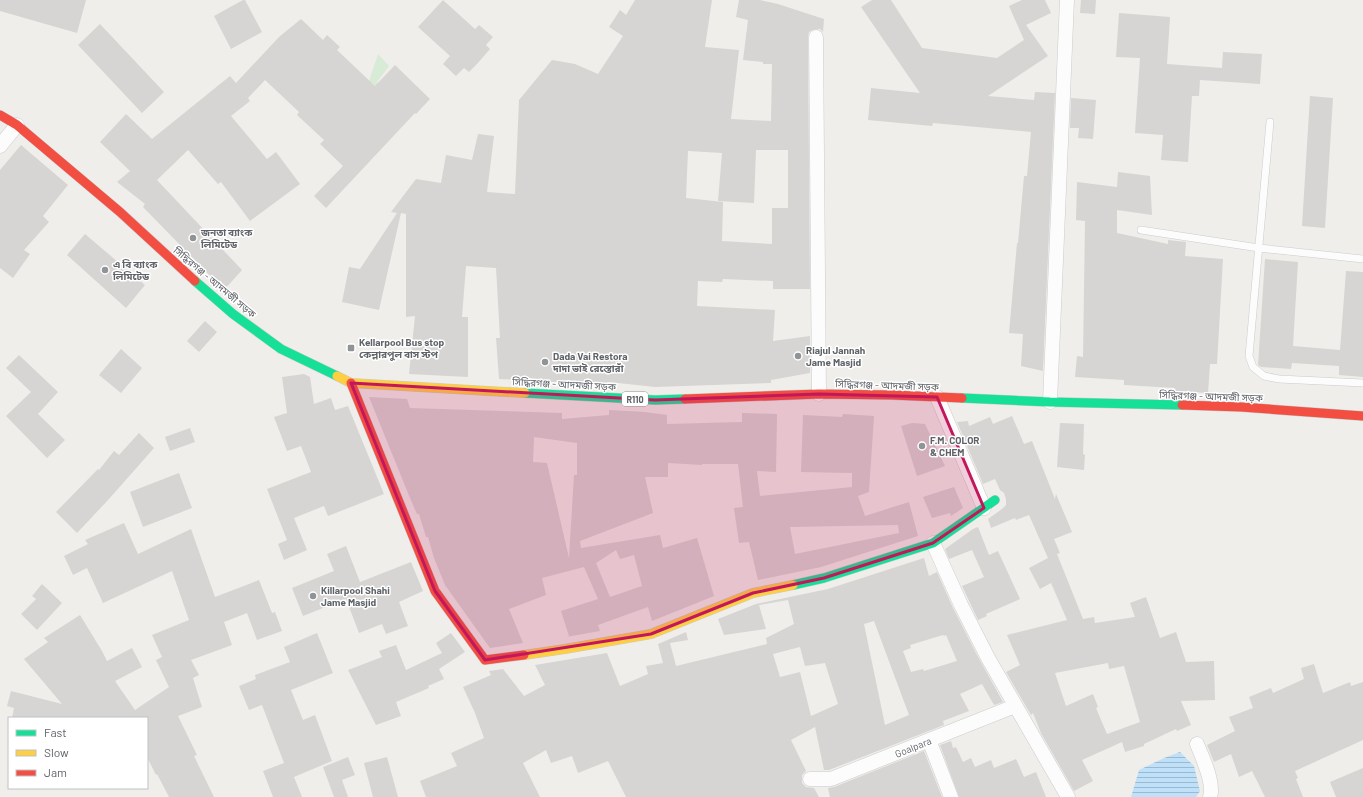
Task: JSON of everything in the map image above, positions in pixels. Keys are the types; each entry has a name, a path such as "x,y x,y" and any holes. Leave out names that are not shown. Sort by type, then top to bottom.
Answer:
{"main road":[{"name":"সিদ্ধিরগঞ্জ - আদমজী সড়ক","path":"0,115 17,125 120,212 192,279 233,314 281,349 351,382 655,400 818,394 1050,402 1241,406 1363,416"},
{"path":"351,382 435,591 485,660 565,649 651,634 753,593 824,578 934,543 995,500"}],"street":[{"path":"1050,402 1067,0"},
{"path":"816,37 818,394"},
{"path":"0,146 17,125"},
{"path":"937,397 984,508"},
{"path":"934,543 961,605 988,658 1068,797"},
{"name":"Goalpara","path":"810,779 832,779 1015,706"},
{"path":"929,740 950,797"},
{"path":"1197,744 1208,773 1212,792 1210,797"}],"lane":[{"path":"1270,122 1250,356 1253,367 1264,376 1279,379 1363,383"},
{"path":"1141,230 1259,248 1363,259"}],"highlighted area":[{"path":"351,383 655,400 819,394 937,397 984,508 933,543 824,578 753,593 651,634 485,660 435,591"}],"green space":[{"path":"378,54 389,66 377,82 404,107 369,81"}],"water":[{"path":"1180,752 1194,766 1200,791 1196,797 1131,797 1139,770"}],"building":[{"path":"0,0 86,0 77,33 0,11"},
{"path":"245,0 262,32 231,49 214,16"},
{"path":"443,0 475,29 479,25 493,37 486,45 490,49 477,64 469,72 464,68 456,76 443,64 450,56 418,27"},
{"path":"635,0 712,0 705,47 739,50 731,119 771,121 772,64 763,64 763,62 743,60 748,20 736,17 739,0 760,0 778,4 824,19 823,32 820,29 812,30 809,32 808,37 810,289 773,289 773,281 723,279 722,282 698,281 697,306 775,310 773,341 810,336 810,373 771,380 771,383 655,387 609,382 609,385 499,379 496,338 500,338 496,268 466,266 462,317 468,317 468,377 409,374 415,316 406,317 406,214 401,213 379,310 342,302 349,267 360,269 397,213 391,212 416,179 441,183 446,155 472,160 478,134 494,136 487,192 515,194 519,100 552,60 575,64 598,74 623,36 609,27 620,10 626,15","holes":["756,150 788,150 788,208 772,208 772,244 722,241 723,202 686,198 688,151 722,153 718,201 754,203"]},
{"path":"872,0 891,0 922,48 997,58 1024,40 1009,6 1022,0 1045,0 1051,13 1026,25 1048,56 988,96 1034,100 1035,92 1055,93 1043,371 1021,366 1023,334 1009,333 1024,176 1027,176 1031,132 933,123 932,126 868,120 871,88 920,93 861,7"},
{"path":"1081,0 1096,0 1095,14 1080,13"},
{"path":"1119,13 1170,17 1167,64 1222,68 1223,52 1262,54 1260,84 1200,80 1199,96 1192,96 1188,162 1161,160 1163,135 1135,133 1140,58 1116,57"},
{"path":"301,19 323,40 327,35 340,47 337,50 375,86 395,65 430,99 326,208 314,196 343,166 320,144 324,140 297,115 299,112 265,80 248,98 250,101 231,116 267,159 276,152 300,184 250,221 221,182 218,184 188,150 157,180 242,270 224,290 143,207 145,204 117,182 130,171 100,142 126,114 152,139 230,76 236,83 279,37"},
{"path":"100,24 164,92 142,113 78,45"},
{"path":"1310,96 1333,98 1325,228 1302,226"},
{"path":"1071,98 1096,100 1093,139 1078,138 1079,128 1070,128"},
{"path":"21,145 68,185 43,216 49,222 24,250 30,254 13,278 0,268 0,170"},
{"path":"1118,172 1150,176 1152,215 1117,210 1117,233 1168,244 1168,240 1186,242 1185,256 1223,259 1217,364 1210,364 1208,393 1175,391 1175,388 1124,385 1124,380 1075,377 1077,356 1083,357 1085,221 1076,220 1077,182 1117,187"},
{"name":"এ বি ব্যাংক লিমিটেড","path":"85,234 145,285 126,308 67,255"},
{"path":"1265,259 1298,262 1293,346 1340,350 1346,271 1363,272 1363,377 1339,375 1339,366 1292,363 1291,369 1261,367 1258,365"},
{"path":"205,321 217,332 199,352 187,341"},
{"path":"121,349 142,368 121,393 99,375"},
{"path":"19,355 58,392 38,414 65,440 47,458 6,416 31,392 6,368"},
{"path":"304,374 310,377 314,404 331,398 335,410 348,406 384,494 328,516 324,506 294,518 307,550 284,560 278,544 287,540 267,489 311,472 301,446 287,451 274,417 287,413 282,377"},
{"path":"369,397 407,399 410,408 562,413 562,419 609,415 609,410 645,412 667,415 667,424 742,422 742,413 777,414 776,472 757,471 760,496 852,487 852,473 801,472 803,415 842,417 843,414 874,416 869,492 858,496 865,516 909,502 918,536 821,567 758,580 749,542 739,543 734,508 743,507 738,464 702,465 668,463 668,477 645,477 653,513 580,541 581,548 660,535 663,548 697,538 714,596 652,621 648,607 598,625 600,631 566,637 569,636 561,611 598,599 584,567 542,578 546,595 509,609 523,643 490,648 445,585 434,558 428,537 426,537 419,514 417,514","holes":["534,437 577,443 577,475 574,475 569,558 547,463 533,462","898,525 899,533 795,554 790,527","616,550 620,559 634,555 642,586 610,597 596,563"]},
{"path":"1012,416 1024,444 1032,441 1055,499 1056,494 1072,532 1054,539 1060,553 1057,554 1083,619 1094,617 1095,623 1135,617 1130,603 1146,597 1160,638 1176,632 1186,662 1214,661 1215,700 1181,701 1191,725 1177,731 1176,729 1144,744 1144,746 1125,752 1122,742 1082,760 1093,781 1074,791 1041,733 1033,713 1031,715 1006,672 1020,665 1007,635 1067,620 1051,583 1040,589 1029,568 1048,558 1029,515 1016,520 1015,518 991,528 988,519 1006,505 1006,499 995,479 983,484 957,422 968,421 969,426 990,417 993,424","holes":["1108,663 1109,669 1124,666 1140,722 1107,734 1096,708 1098,707 1093,694 1066,706 1055,673"]},
{"name":"F.M. COLOR & CHEM","path":"912,423 925,424 945,466 917,476 901,426"},
{"path":"1060,423 1084,424 1084,470 1057,467"},
{"path":"190,428 195,442 170,451 165,437"},
{"path":"139,433 154,448 77,533 56,512 98,469 99,470 114,451 119,455"},
{"path":"179,473 192,508 143,527 130,492"},
{"path":"954,487 963,508 951,516 950,513 932,518 923,497"},
{"path":"124,523 138,554 191,529 215,597 259,580 272,613 275,612 282,631 257,640 247,613 224,622 232,645 191,660 199,675 193,678 202,707 178,716 197,755 194,756 214,797 169,797 148,759 148,717 12,717 14,708 7,706 11,691 62,704 24,659 48,642 44,638 80,615 107,661 132,648 142,667 115,681 135,710 169,687 156,660 162,657 152,635 189,620 172,571 103,603 87,568 73,575 64,556 88,544 85,540"},
{"path":"978,527 989,555 998,551 1020,599 986,614 987,616 978,620 962,586 984,577 972,550 949,559 945,549"},
{"path":"346,546 360,582 411,562 423,591 399,602 408,626 386,634 382,624 359,633 346,599 303,616 292,588 334,571 327,554"},
{"path":"924,558 929,576 937,572 953,608 1003,702 994,705 982,684 960,694 969,711 943,721 944,725 829,770 824,770 815,727 791,740 806,771 802,775 802,783 806,787 814,788 819,797 626,797 608,761 578,773 572,756 551,763 546,750 523,763 540,797 426,797 420,781 457,766 451,753 484,738 463,687 491,675 489,671 503,669 524,696 545,685 535,665 607,653 620,686 648,674 646,666 663,663 658,644 686,632 688,640 670,643 676,666 767,644 766,638 794,624 788,600 759,605 766,629 724,635 718,619 756,604 828,589","holes":["874,621 909,715 885,725 864,624","946,635 957,661 924,671 923,669 911,672 903,651 911,648 910,645","800,647 805,666 825,663 838,704 811,716 800,672 780,677 773,654"]},
{"path":"42,584 62,603 37,630 21,614 36,599 32,596"},
{"path":"317,633 333,673 291,690 303,720 315,715 332,761 294,777 302,797 273,797 263,771 284,763 262,705 249,710 239,686 256,679 255,675 290,662 284,647"},
{"path":"451,633 465,652 439,669 444,679 428,686 429,688 396,702 401,716 376,725 348,670 382,657 379,651 396,645 406,670 442,653 436,643"},
{"path":"1314,664 1323,693 1350,682 1351,686 1363,682 1363,740 1295,771 1298,778 1296,779 1303,797 1265,797 1252,771 1239,777 1231,754 1214,762 1207,745 1235,731 1229,717 1253,708 1249,697 1271,688 1273,693 1304,679 1301,668"},
{"path":"951,741 953,748 956,747 963,762 971,758 975,767 991,760 994,768 1016,759 1024,777 1036,772 1046,797 959,797 940,745"},
{"path":"924,751 942,797 830,797 828,788 834,787"},
{"path":"348,757 355,775 342,780 348,797 334,797 323,767"},
{"path":"387,757 398,797 373,797 364,763"},
{"path":"1363,768 1363,797 1336,797 1330,782"}],"traffic: fast":[{"path":"195,281 233,314 281,349 337,376"},
{"path":"525,393 655,400 685,399"},
{"path":"962,398 1182,405"},
{"path":"793,585 824,578 933,543 995,500"}],"traffic: slow":[{"path":"337,376 351,383 525,393"},
{"path":"524,655 651,634 753,593 793,585"}],"traffic: jam":[{"path":"0,115 17,125 120,212 195,281"},
{"path":"351,383 435,591 485,660 524,655"},
{"path":"685,399 819,394 962,398"},
{"path":"1182,405 1241,407 1363,416"}],"place":[{"name":"জনতা ব্যাংক লিমিটেড","path":"193,238"},
{"name":"এ বি ব্যাংক লিমিটেড","path":"105,270"},
{"name":"Kellarpool Bus stop কেল্লারপুল বাস স্টপ","path":"351,348"},
{"name":"Riajul Jannah Jame Masjid","path":"798,356"},
{"name":"Dada Vai Restora দাদা ভাই রেস্তোরাঁ","path":"545,362"},
{"name":"F.M. COLOR & CHEM","path":"922,446"},
{"name":"Killarpool Shahi Jame Masjid","path":"313,596"}]}
